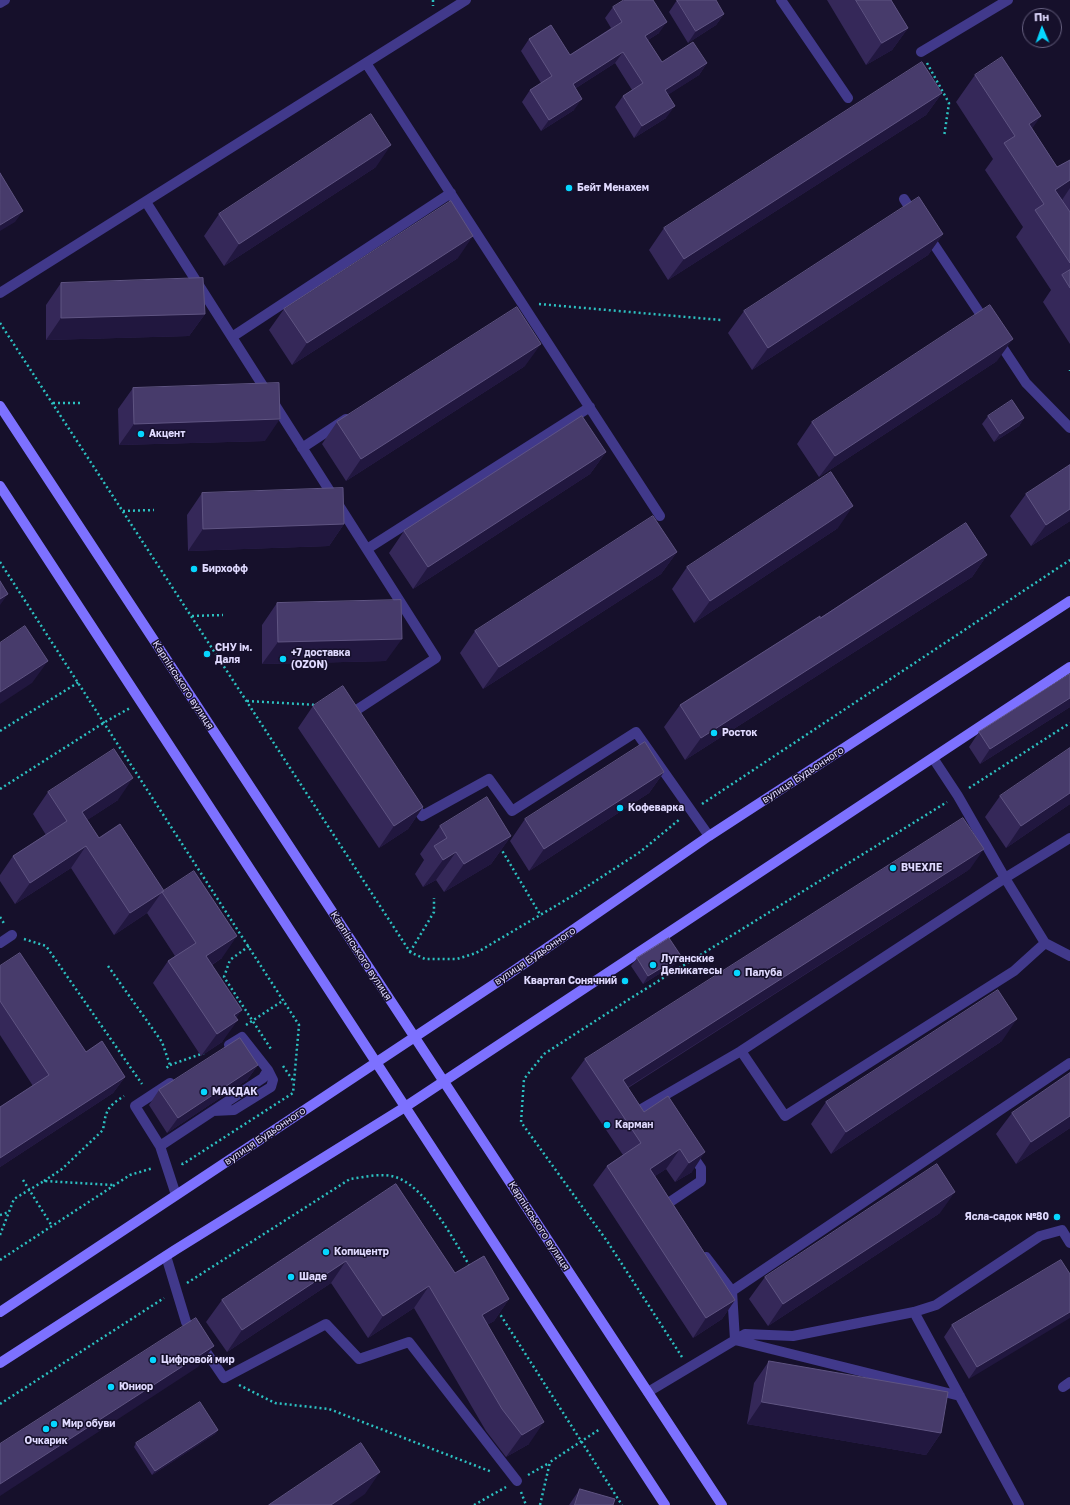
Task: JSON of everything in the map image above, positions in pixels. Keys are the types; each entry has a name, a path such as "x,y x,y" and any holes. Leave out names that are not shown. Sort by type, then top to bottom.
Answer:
{"main road":[{"name":"Карпінського вулиця","path":"0,406 722,1505"},
{"path":"0,486 665,1505"},
{"name":"вулиця Будьонного","path":"0,1312 414,1037 709,836 1070,600"},
{"path":"0,1363 166,1256 405,1108 1070,667"}],"lane":[{"path":"0,3 5,0"},
{"path":"0,293 466,0"},
{"path":"781,0 848,98"},
{"path":"921,52 1008,0"},
{"path":"366,63 451,193 520,305 590,407 660,516"},
{"path":"232,337 451,193"},
{"path":"904,199 1026,383 1070,428"},
{"path":"146,202 436,658 352,713 361,726"},
{"path":"367,549 590,407"},
{"path":"302,448 354,414"},
{"path":"404,791 422,816 489,780 512,811 636,732 709,836"},
{"path":"933,758 958,796 1005,878 1045,943 1070,956"},
{"path":"631,1115 658,1103 741,1051 1005,878 1070,838"},
{"path":"0,943 12,935"},
{"path":"741,1051 785,1116 1014,971 1045,943"},
{"path":"160,1146 213,1111 234,1110 271,1087 273,1080 268,1070 242,1037 222,1050"},
{"path":"732,1291 1070,1063"},
{"path":"176,1195 160,1146 135,1106 182,1076"},
{"path":"660,1195 669,1207 701,1181 701,1168 685,1144"},
{"path":"648,1392 745,1334 793,1336 914,1312 936,1305 1040,1236 1062,1230 1070,1243"},
{"path":"699,1247 732,1291 735,1340"},
{"path":"166,1256 186,1322 224,1378 326,1324 359,1360 409,1342 517,1481"},
{"path":"914,1312 1018,1505"},
{"path":"735,1340 960,1396"}],"path":[{"path":"921,52 949,103 944,137"},
{"path":"520,305 721,320"},
{"path":"0,323 410,952 425,959 457,959 476,953 541,916 640,852 663,832 692,811 1070,560"},
{"path":"52,404 80,403"},
{"path":"123,511 154,510"},
{"path":"0,562 105,722 299,1025 293,1093 183,1164 174,1161 130,1175 0,1260"},
{"path":"191,616 223,615"},
{"path":"0,732 78,682"},
{"path":"246,701 324,705"},
{"path":"0,789 105,722 141,702"},
{"path":"689,1368 607,1241 521,1122 524,1079 544,1054 631,998 958,796 1070,723"},
{"path":"499,845 541,916"},
{"path":"410,952 434,912 434,898"},
{"path":"0,917 12,935 46,946 142,1084"},
{"path":"249,946 230,960 224,976 273,1051"},
{"path":"108,966 162,1042 170,1066 159,1073"},
{"path":"281,1064 294,1082"},
{"path":"135,1088 148,1080"},
{"path":"0,1235 14,1199 62,1169 103,1130 105,1114 110,1105 129,1093"},
{"path":"0,1404 350,1179 375,1175 398,1178 417,1191 440,1218 473,1271"},
{"path":"23,1180 52,1226"},
{"path":"44,1181 114,1185"},
{"path":"0,1215 9,1211"},
{"path":"494,1304 580,1443 622,1505"},
{"path":"224,1378 275,1403 329,1409 517,1481"},
{"path":"540,1505 550,1462 611,1422"}],"building":[{"path":"624,0 653,0 667,22 645,36 662,62 693,42 707,63 665,90 675,106 642,126 623,96 643,83 623,52 573,84 582,99 549,120 530,90 552,76 529,39 551,25 570,55 622,22 613,7"},
{"path":"677,0 716,0 724,14 696,31"},
{"path":"856,0 891,0 908,28 882,43"},
{"path":"1002,57 1041,116 1029,124 1057,167 1070,160 1070,180 1055,190 1070,212 1070,263 1035,210 1044,204 1004,143 1015,136 975,75"},
{"path":"922,62 942,93 684,259 664,228"},
{"path":"371,114 391,145 239,244 219,214"},
{"path":"0,173 23,211 0,225"},
{"path":"919,197 943,234 768,348 744,311"},
{"path":"451,201 473,236 307,343 284,309"},
{"path":"1070,270 1070,288 1062,275"},
{"path":"203,278 205,314 61,318 61,283"},
{"path":"990,305 1013,339 835,456 812,422"},
{"path":"517,307 541,344 361,459 337,422"},
{"path":"279,383 280,419 134,424 133,388"},
{"path":"1012,400 1024,418 1000,434 988,416"},
{"path":"582,416 606,452 428,567 404,531"},
{"path":"1070,465 1070,509 1046,525 1026,494"},
{"path":"831,472 853,506 710,601 687,567"},
{"path":"343,488 344,524 203,529 202,493"},
{"path":"653,516 677,552 499,667 475,631"},
{"path":"966,523 987,555 701,738 680,705 820,616 820,618"},
{"path":"0,581 8,594 0,599"},
{"path":"401,600 402,639 278,642 277,603"},
{"path":"25,626 48,661 0,692 0,643"},
{"path":"1070,674 1070,698 990,749 979,732"},
{"path":"343,686 423,807 394,826 313,706"},
{"path":"645,742 664,772 544,849 525,819"},
{"path":"1070,748 1070,793 1021,826 1000,796"},
{"path":"114,749 133,778 82,812 99,838 120,824 164,891 130,913 86,846 30,883 13,856 67,821 48,792"},
{"path":"487,797 511,836 464,864 456,852 443,860 434,846 447,838 440,826"},
{"path":"963,818 984,849 623,1080 644,1112 668,1096 705,1152 689,1163 680,1149 650,1169 735,1300 706,1318 607,1166 641,1143 585,1059"},
{"path":"194,871 237,936 206,956 242,1010 234,1015 238,1020 217,1034 168,961 196,943 162,892"},
{"name":"Луганские Деликатесы","path":"669,938 681,956 648,976 637,958"},
{"path":"20,953 86,1052 102,1041 125,1077 0,1158 0,1107 49,1075 0,1001 0,966"},
{"path":"998,990 1017,1019 846,1132 826,1102"},
{"path":"240,1038 258,1065 178,1118 159,1090"},
{"path":"1070,1073 1070,1116 1031,1142 1012,1113"},
{"path":"937,1164 955,1192 783,1304 765,1277"},
{"path":"396,1184 455,1273 484,1256 509,1299 482,1315 544,1422 522,1435 502,1409 429,1286 383,1316 346,1261 242,1330 222,1300"},
{"path":"1061,1260 1070,1274 1070,1312 977,1367 952,1325"},
{"path":"196,1318 214,1346 0,1484 0,1444"},
{"path":"769,1361 948,1392 941,1433 762,1402"},
{"path":"200,1402 218,1430 155,1471 136,1443"},
{"path":"361,1443 380,1472 331,1505 269,1505"},
{"path":"580,1489 615,1499 613,1505 575,1505"}],"place":[{"name":"Бейт Менахем","path":"569,188"},
{"name":"Акцент","path":"141,434"},
{"name":"Бирхофф","path":"194,569"},
{"name":"СНУ ім. Даля","path":"207,654"},
{"name":"+7 доставка (OZON)","path":"283,659"},
{"name":"Росток","path":"714,733"},
{"name":"Кофеварка","path":"620,808"},
{"name":"ВЧЕХЛЕ","path":"893,868"},
{"name":"Луганские Деликатесы","path":"653,965"},
{"name":"Палуба","path":"737,973"},
{"name":"Квартал Сонячний","path":"625,981"},
{"name":"МАКДАК","path":"204,1092"},
{"name":"Карман","path":"607,1125"},
{"name":"Ясла-садок №80","path":"1057,1217"},
{"name":"Копицентр","path":"326,1252"},
{"name":"Шаде","path":"291,1277"},
{"name":"Цифровой мир","path":"153,1360"},
{"name":"Юниор","path":"111,1387"},
{"name":"Мир обуви","path":"54,1424"},
{"name":"Очкарик","path":"46,1429"}]}
